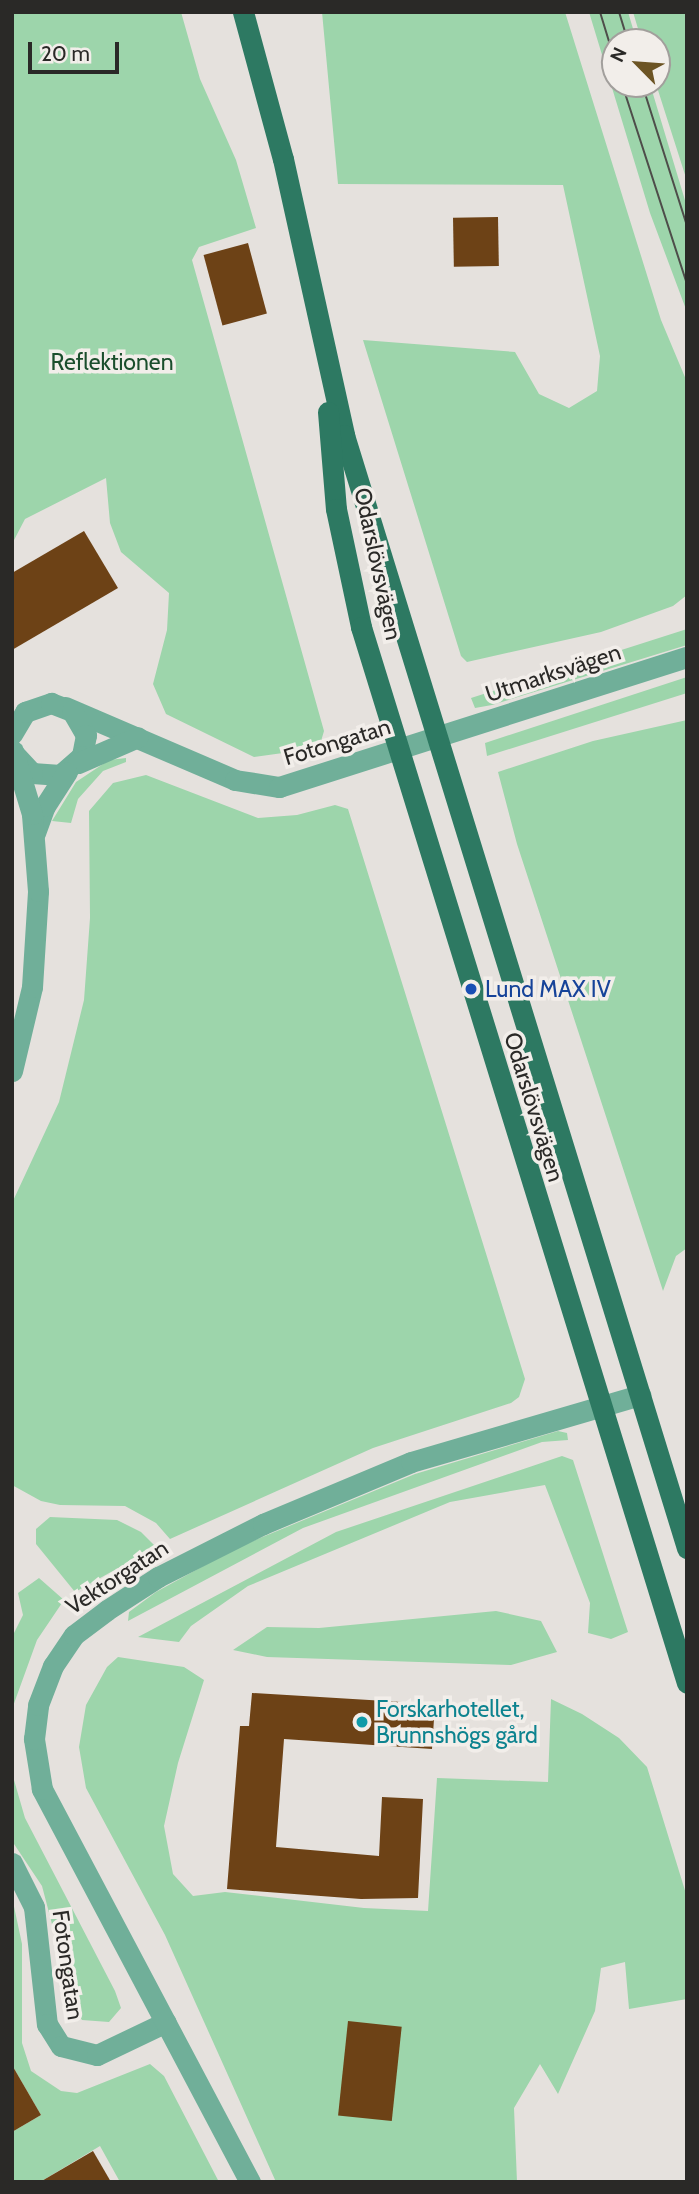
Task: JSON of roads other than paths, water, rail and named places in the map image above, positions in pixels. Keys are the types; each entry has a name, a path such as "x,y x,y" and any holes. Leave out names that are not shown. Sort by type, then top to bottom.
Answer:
{"main road":[{"name":"Odarslövsvägen","path":"243,12 283,159 344,435 435,738 687,1548"},
{"name":"Odarslövsvägen","path":"321,333 336,509 361,627 546,1239 603,1404 687,1684"}],"street":[{"name":"Utmarksvägen","path":"435,738 687,657"},
{"name":"Fotongatan","path":"13,744 19,717 30,708 51,703 255,786 302,782 435,738"},
{"path":"35,835 45,806 73,767 86,735 81,722 65,707"},
{"path":"13,744 32,773 53,777 138,737"},
{"path":"12,1072 27,1018 37,939 35,835 13,744"},
{"name":"Vektorgatan","path":"250,2182 57,1822 37,1772 34,1739 38,1704 62,1651 107,1609 159,1577 263,1524 411,1462 640,1395"},
{"name":"Fotongatan","path":"12,1863 34,1907 47,2024 61,2046 97,2054 166,2022"}],"tram line":[{"path":"600,12 605,28"},
{"path":"619,12 624,28"},
{"path":"627,98 687,284"},
{"path":"646,98 687,226"}],"place":[{"name":"Lund MAX IV","path":"471,989"},
{"name":"Forskarhotellet, Brunnshögs gård","path":"362,1722"}],"park label":[{"name":"Reflektionen","path":"112,362"}]}
